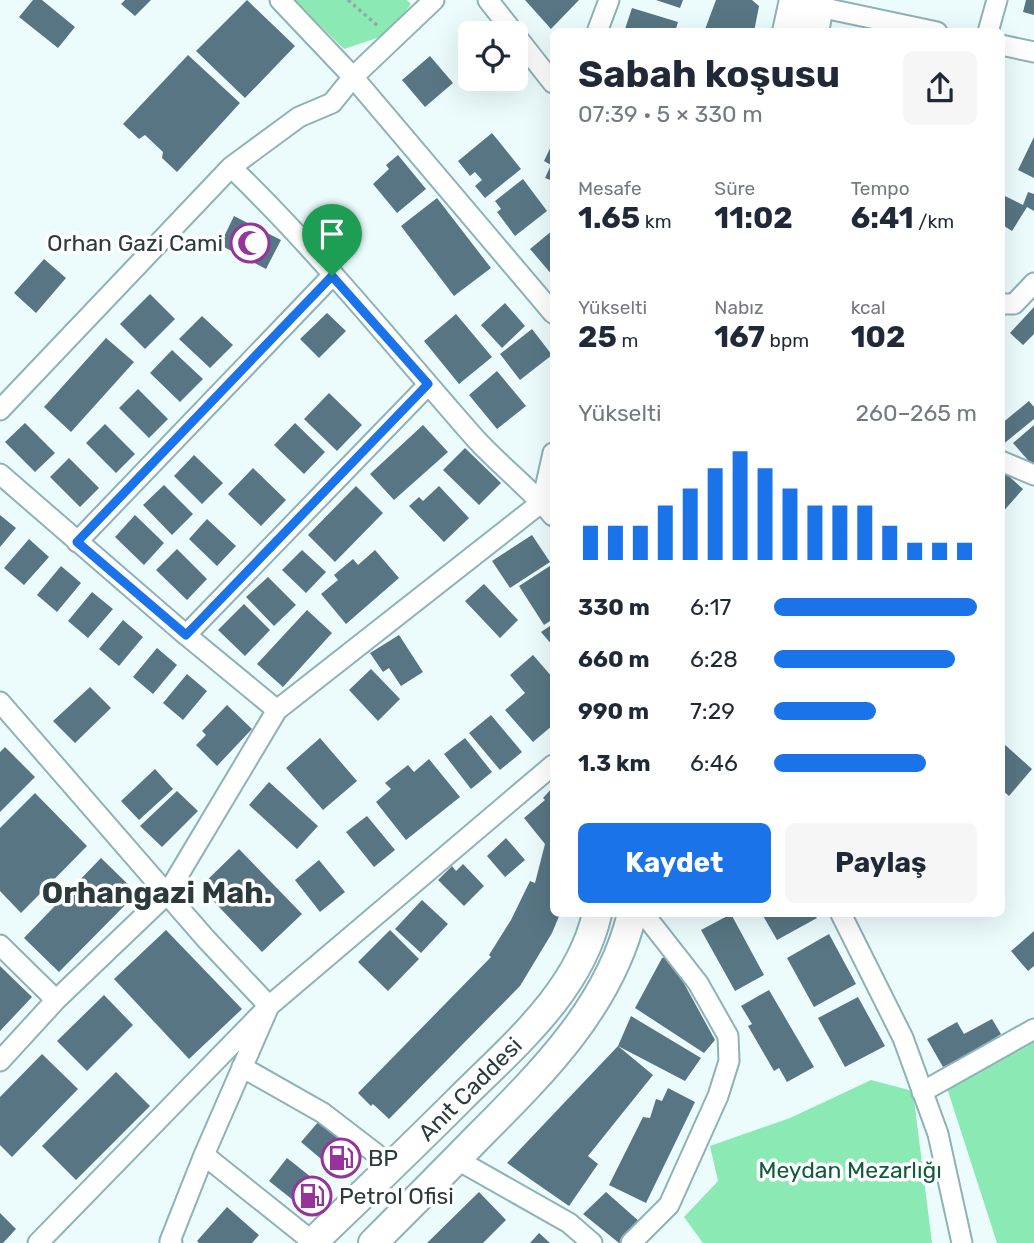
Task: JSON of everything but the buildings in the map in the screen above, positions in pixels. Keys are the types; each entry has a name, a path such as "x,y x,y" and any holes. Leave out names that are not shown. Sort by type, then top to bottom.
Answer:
{"main road":[{"path":"792,28 812,10"},
{"name":"Anıt Caddesi","path":"312,1243 536,1024 573,972 588,943 596,917"},
{"path":"373,1243 522,1093 570,1039 615,965 631,917"}],"street":[{"path":"280,0 353,77 550,309"},
{"path":"488,0 505,21"},
{"path":"598,28 609,0"},
{"path":"989,28 997,0"},
{"path":"0,410 231,167 299,117 332,103 353,77 431,1"},
{"path":"812,10 914,28"},
{"path":"1005,46 1034,52"},
{"path":"528,51 550,79"},
{"path":"231,167 273,208 494,460 547,509"},
{"path":"77,542 332,276"},
{"path":"1005,304 1014,304 1032,289"},
{"path":"186,635 428,384"},
{"path":"1005,463 1034,475"},
{"path":"0,474 186,635 278,710"},
{"path":"0,1061 56,1000 167,894 278,710 547,509 550,481"},
{"path":"3,714 270,1006"},
{"path":"38,1243 270,1006 550,768"},
{"path":"631,1243 669,1205 718,1096 729,1061 728,1036 698,983 646,917"},
{"path":"842,917 903,1038 938,1134 962,1243"},
{"path":"0,945 56,1000"},
{"path":"172,1243 170,1241 204,1155 270,1006"},
{"path":"922,1092 1034,1029"},
{"path":"242,1067 323,1113 392,1166"},
{"path":"204,1155 312,1243"},
{"path":"456,1159 569,1223 592,1243"}],"path":[{"path":"348,0 393,39"}],"green space":[{"path":"294,0 407,0 411,4 389,34 344,49"},
{"name":"Meydan Mezarlığı","path":"1034,1042 1034,1243 997,1243 947,1088"},
{"name":"Meydan Mezarlığı","path":"871,1080 913,1091 932,1243 703,1243 684,1217 718,1181 710,1146 790,1118"}],"place":[{"name":"Orhan Gazi Cami","path":"250,243"},
{"name":"BP","path":"341,1158"},
{"name":"Petrol Ofisi","path":"312,1196"}],"district":[{"name":"Orhangazi Mah.","path":"157,893"}],"route":[{"path":"332,276 428,384 186,635 77,542 332,276"}]}
